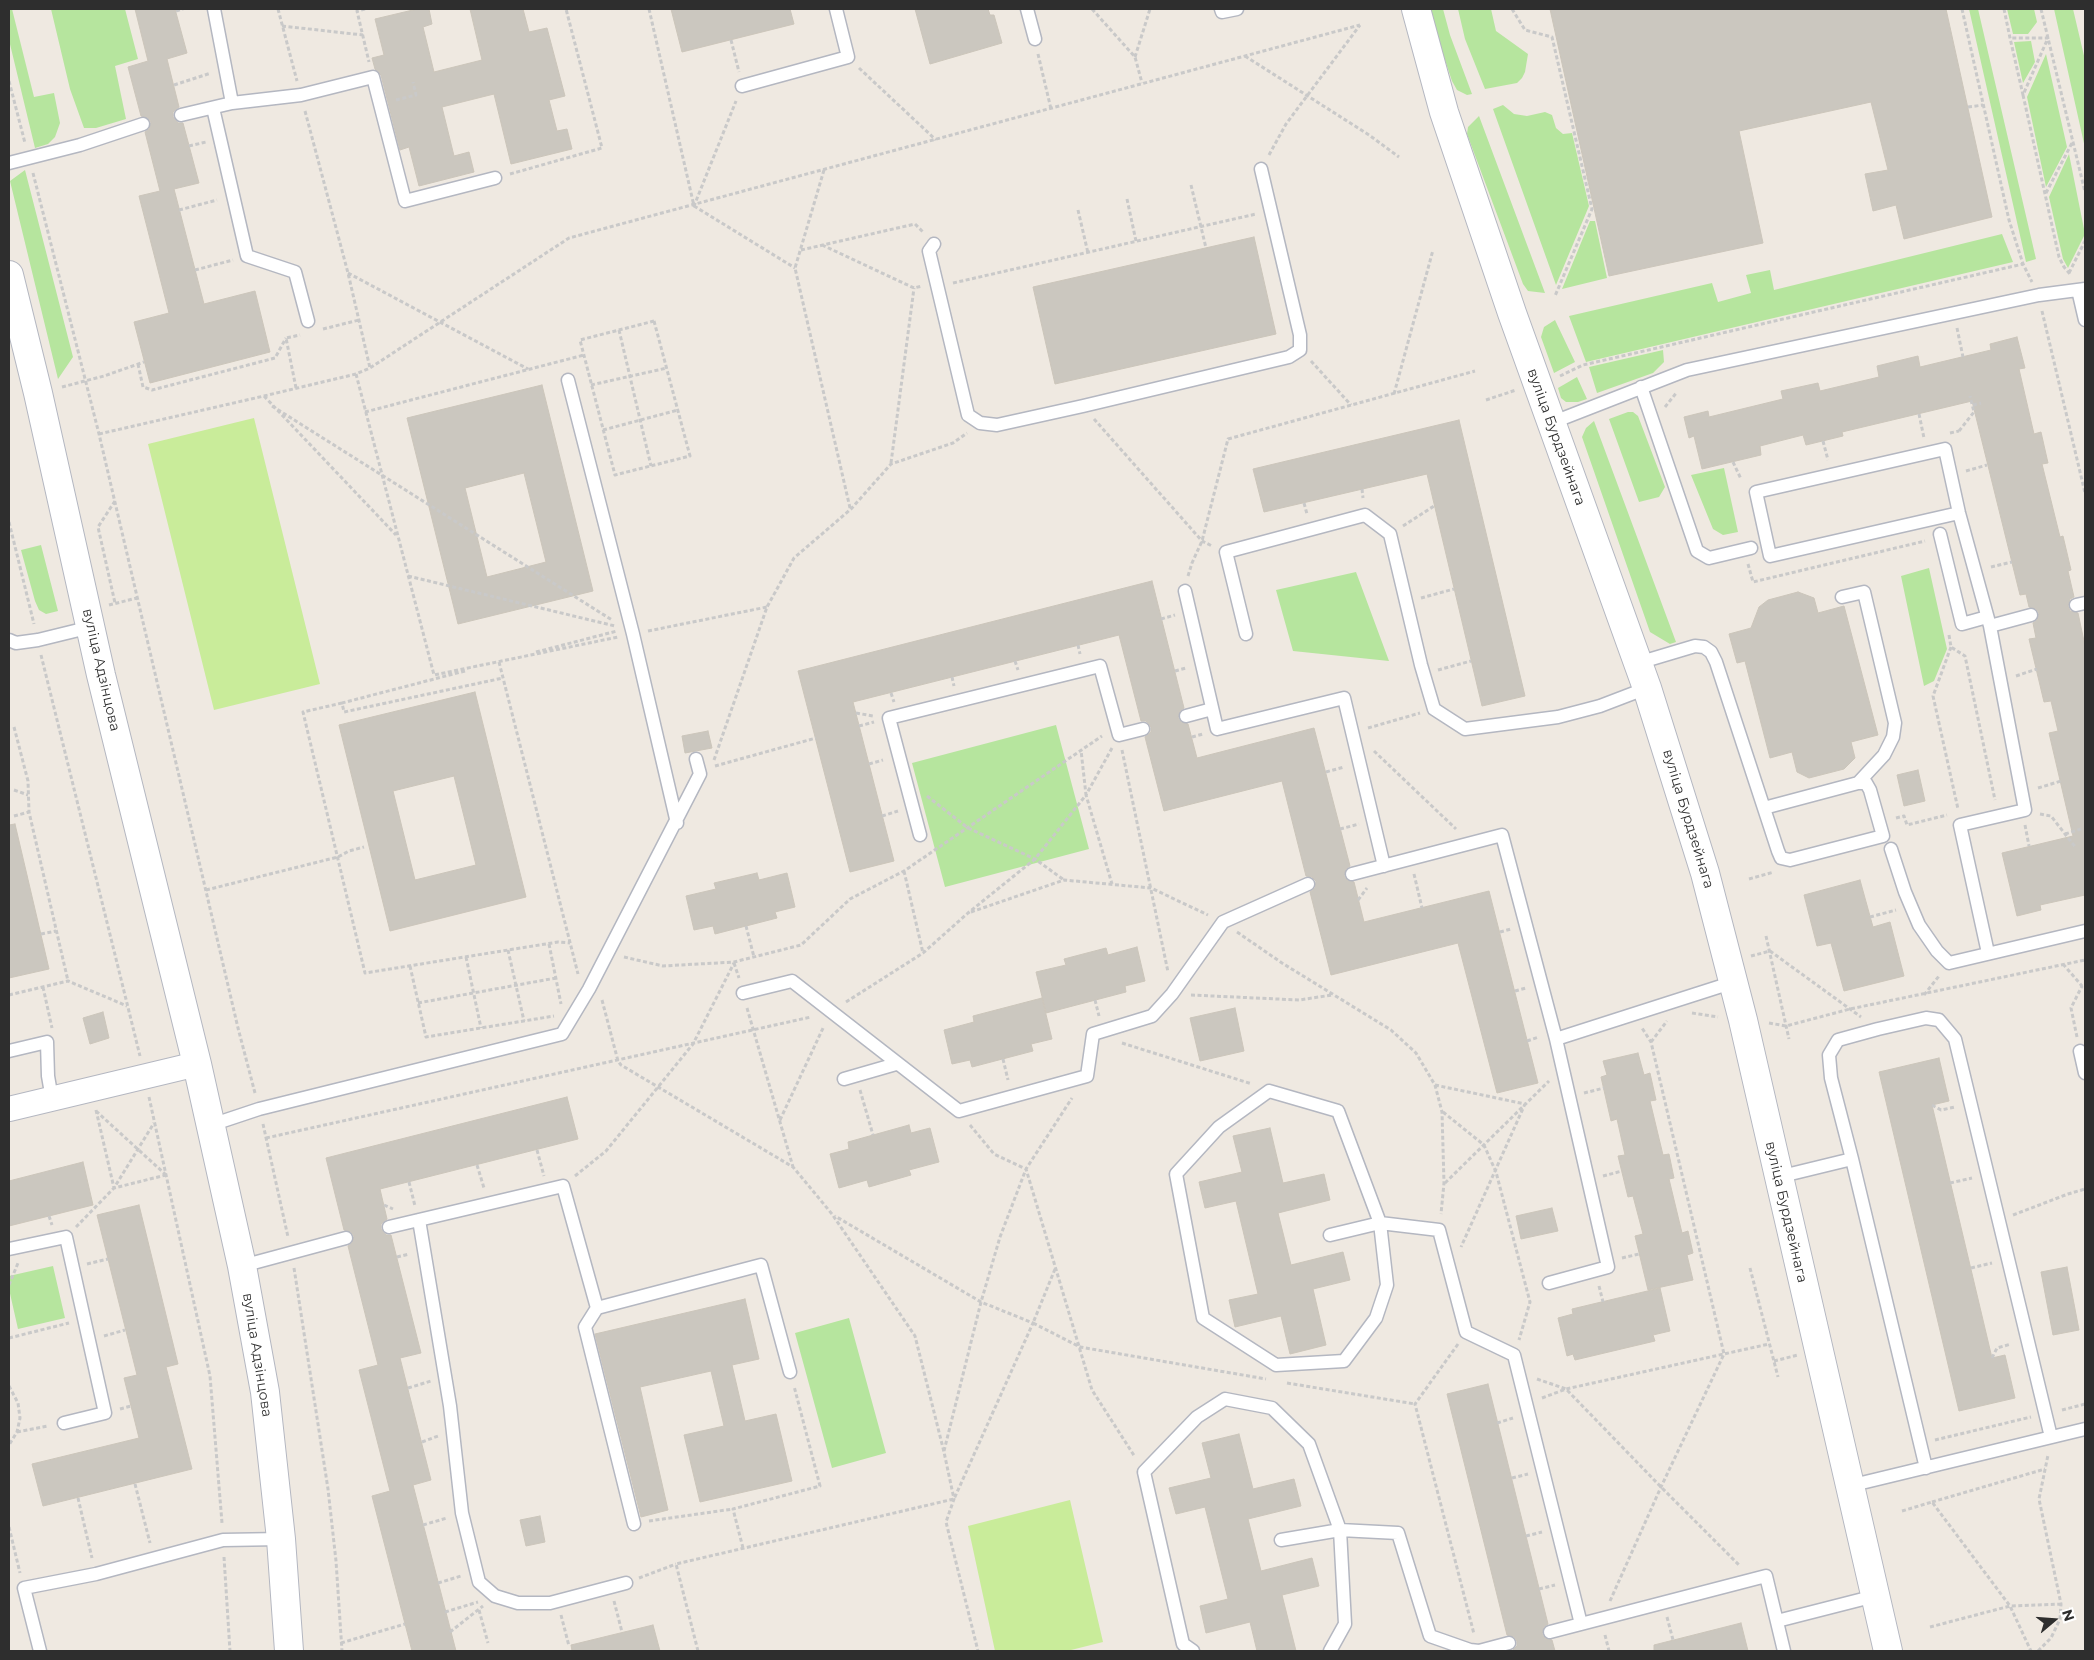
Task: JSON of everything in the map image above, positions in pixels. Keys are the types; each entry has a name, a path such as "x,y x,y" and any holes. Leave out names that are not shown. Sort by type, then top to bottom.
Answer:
{"street":[{"name":"вуліца Бурдзейнага","path":"1416,9 1444,112 1551,423 1647,688 1705,873 1734,982 1888,1651"},
{"name":"вуліца Адзінцова","path":"10,283 40,401 91,627 197,1064 242,1266 265,1392 281,1539 289,1651"},
{"path":"9,1109 197,1064"}],"lane":[{"path":"214,9 232,102"},
{"path":"742,86 848,58 836,9"},
{"path":"1027,9 1035,39"},
{"path":"1221,9 1222,12 1237,9"},
{"path":"181,115 232,102 301,95 373,77 405,201 495,178"},
{"path":"213,108 247,256 295,272 308,321"},
{"path":"9,163 80,145 143,124"},
{"path":"934,244 929,251 968,415 980,423 997,425 1082,406 1289,357 1300,350 1300,335 1261,169"},
{"path":"1551,423 1687,370 2039,295 2082,289 2085,320"},
{"path":"568,380 633,634 676,823"},
{"path":"1641,387 1697,551 1709,558 1748,549"},
{"path":"1960,512 1770,556 1756,492 1945,449 1988,622 2031,811 1960,825 1988,953"},
{"path":"1246,634 1226,552 1365,515 1390,534 1434,709 1465,729 1558,717 1600,706 1647,688"},
{"path":"1935,537 1962,624 2031,615"},
{"path":"1185,591 1217,729 1344,698 1358,731 1384,866"},
{"path":"1842,597 1864,592 1895,723 1893,737 1884,755 1858,783"},
{"path":"9,640 16,643 38,640 91,627"},
{"path":"1638,663 1695,646 1704,647 1711,652 1716,662 1764,808 1781,858 1790,860 1883,836 1870,790 1866,783 1858,783 1764,808"},
{"path":"920,834 889,718 1100,666 1118,730 1143,729"},
{"path":"1186,716 1212,709"},
{"path":"211,1125 259,1109 562,1034 589,989 700,774 696,758"},
{"path":"1352,874 1502,835 1563,1067 1608,1267 1549,1283"},
{"path":"1891,849 1919,925 1936,951 1949,962 2085,931"},
{"path":"743,993 792,981 896,1064 959,1111 1087,1076 1093,1034 1152,1016 1172,994 1223,922 1308,884"},
{"path":"1556,1039 1734,982"},
{"path":"1926,1468 1831,1078 1829,1055 1838,1040 1878,1029 1926,1018 1939,1020 1955,1039 2051,1437"},
{"path":"9,1051 47,1042 48,1076 52,1099"},
{"path":"2080,1051 2085,1073"},
{"path":"844,1080 896,1064"},
{"path":"1269,1091 1338,1111 1380,1223 1387,1286 1376,1318 1344,1360 1276,1365 1203,1318 1176,1174 1219,1127 1269,1091"},
{"path":"1778,1177 1852,1159"},
{"path":"389,1227 563,1186 597,1308"},
{"path":"418,1220 445,1376 462,1513 479,1582 495,1596 518,1603 558,1601 626,1583"},
{"path":"1330,1235 1380,1223 1439,1230 1466,1332 1514,1355 1581,1624"},
{"path":"9,1250 66,1236 105,1413 64,1422"},
{"path":"242,1266 346,1238"},
{"path":"634,1524 585,1326 597,1308 761,1265 790,1372"},
{"path":"1194,1651 1182,1644 1144,1472 1197,1417 1225,1399 1272,1408 1309,1444 1340,1530 1345,1624 1330,1651"},
{"path":"1849,1486 2085,1428"},
{"path":"1280,1540 1340,1530 1398,1534 1430,1636 1473,1651 1510,1643"},
{"path":"40,1651 24,1588 96,1574 223,1540 281,1539"},
{"path":"1550,1632 1766,1576 1784,1651"},
{"path":"1776,1621 1875,1596"}],"path":[{"path":"176,11 183,9"},
{"path":"278,9 348,273 370,368"},
{"path":"365,9 356,11 373,77"},
{"path":"495,178 602,148 566,9"},
{"path":"649,9 694,206 796,268"},
{"path":"1092,9 1135,57 1142,83"},
{"path":"1135,57 1150,9"},
{"path":"1512,9 1525,30 1552,37 1592,209 1555,296"},
{"path":"1560,376 1583,365 2023,264 2009,220 1962,9"},
{"path":"2004,9 2059,257 2069,273 2074,276"},
{"path":"2042,9 2085,192"},
{"path":"99,434 356,374 370,368 569,238 694,206 1360,25 1286,124 1261,169"},
{"path":"282,26 363,36"},
{"path":"2010,38 2048,38"},
{"path":"2023,95 2048,38"},
{"path":"1035,39 1050,109"},
{"path":"694,206 742,86 731,40"},
{"path":"1245,56 1368,135 1398,157"},
{"path":"848,58 936,140"},
{"path":"174,84 226,69"},
{"path":"9,81 99,434 238,1028 266,1138 291,1254 328,1489 336,1561 342,1651"},
{"path":"380,104 416,95 413,82"},
{"path":"1968,107 1983,105"},
{"path":"2045,194 2073,140"},
{"path":"824,170 796,268 850,509"},
{"path":"1191,184 1206,248"},
{"path":"179,210 233,195"},
{"path":"1126,199 1136,242"},
{"path":"1078,210 1088,253"},
{"path":"822,245 914,288 957,283 1270,211"},
{"path":"801,250 915,224 934,244"},
{"path":"2069,273 2085,241"},
{"path":"1394,394 1433,250"},
{"path":"195,270 247,256"},
{"path":"348,273 528,370"},
{"path":"891,464 914,288"},
{"path":"2039,295 2085,493"},
{"path":"322,329 358,320"},
{"path":"654,321 690,456 615,475 580,340 619,330 654,321"},
{"path":"1948,330 1957,328 1963,357"},
{"path":"619,330 651,466"},
{"path":"138,364 144,387 152,390 275,358 286,338 304,334"},
{"path":"286,338 296,388"},
{"path":"1300,350 1351,405"},
{"path":"365,412 584,355"},
{"path":"62,387 104,376 144,362"},
{"path":"591,385 667,368"},
{"path":"1192,563 1202,541 1228,439 1475,371"},
{"path":"356,374 434,675 767,607"},
{"path":"1486,400 1521,388"},
{"path":"1665,415 1663,409 1680,388"},
{"path":"264,396 398,537"},
{"path":"1945,449 1974,412 1970,396"},
{"path":"1973,405 1981,403"},
{"path":"272,406 617,623"},
{"path":"1082,406 1202,541 1226,552"},
{"path":"603,430 678,410"},
{"path":"1919,414 1924,439"},
{"path":"816,738 712,767 767,607 794,558 850,509 891,464 953,443 980,423"},
{"path":"1942,435 1959,431"},
{"path":"1915,441 1933,437"},
{"path":"1823,441 1828,460 1837,458"},
{"path":"1733,462 1741,479 1743,489"},
{"path":"1961,472 1987,465"},
{"path":"1741,479 1751,477"},
{"path":"115,501 98,527 115,603"},
{"path":"1390,534 1434,506"},
{"path":"9,522 145,1076 210,1376 230,1651"},
{"path":"1748,549 1753,582 1935,537"},
{"path":"1984,569 2012,562"},
{"path":"408,576 625,629 303,712 366,973 570,942"},
{"path":"1406,602 1454,589"},
{"path":"108,605 137,598"},
{"path":"1948,631 1951,648 1933,696 1958,812"},
{"path":"1951,648 1965,656 1996,806"},
{"path":"1424,674 1471,661"},
{"path":"499,662 581,985 600,994 618,1061 621,1065 658,1085 793,1167 832,1214 915,1336 954,1499"},
{"path":"2012,678 2036,669"},
{"path":"342,703 344,712 503,678"},
{"path":"1434,709 1358,731 1471,844"},
{"path":"14,727 28,781 29,812 68,981"},
{"path":"608,953 662,966 734,962 801,946 850,899 904,871 1081,750 1118,730"},
{"path":"266,1138 831,1012 922,953 1035,859 1086,796 1118,730"},
{"path":"1118,730 1172,994 1299,1000 1333,995"},
{"path":"1081,750 1086,796 1112,884"},
{"path":"905,778 968,828 1035,859 1064,880"},
{"path":"2037,788 2061,781"},
{"path":"14,790 28,795"},
{"path":"2030,846 2023,816 2031,811 2051,816 2076,848"},
{"path":"14,816 29,812"},
{"path":"2065,834 2081,829"},
{"path":"206,890 338,857 349,851 364,847"},
{"path":"1411,860 1422,908"},
{"path":"904,871 922,953"},
{"path":"968,913 1064,880 1150,888 1223,922 1282,963 1391,1030 1416,1053 1435,1085 1442,1112 1444,1183 1439,1230"},
{"path":"1870,917 1912,906"},
{"path":"746,926 754,957"},
{"path":"41,934 56,931"},
{"path":"1766,936 1789,1039"},
{"path":"549,944 562,1010"},
{"path":"508,950 524,1021"},
{"path":"1770,952 1878,1029"},
{"path":"466,957 481,1028"},
{"path":"1769,1023 1786,1026 1850,1010 2085,960"},
{"path":"734,962 793,1167"},
{"path":"563,1186 606,1151 693,1044 734,962"},
{"path":"1924,995 1949,962"},
{"path":"2063,964 2084,985 2071,1008 2080,1051"},
{"path":"410,966 426,1037 557,1016"},
{"path":"418,1002 556,978"},
{"path":"9,995 68,981 128,1006"},
{"path":"43,987 53,1032"},
{"path":"780,1121 831,1012"},
{"path":"1687,1012 1722,1017"},
{"path":"1601,1619 1660,1487 1724,1354 1650,1042 1635,1014"},
{"path":"1093,1034 1269,1091"},
{"path":"1002,1059 1013,1096"},
{"path":"1444,1183 1563,1067"},
{"path":"856,1076 873,1135"},
{"path":"944,1452 981,1302 1000,1237 1026,1169 1087,1076"},
{"path":"1435,1085 1525,1104"},
{"path":"1932,1105 1941,1110 1971,1103"},
{"path":"1450,1270 1496,1172 1525,1104"},
{"path":"114,1188 96,1110 166,1175"},
{"path":"959,1111 994,1154 1026,1169 1092,1390 1144,1472"},
{"path":"1442,1112 1484,1145 1496,1172 1530,1302 1514,1355"},
{"path":"66,1236 114,1188 154,1122"},
{"path":"537,1150 547,1190"},
{"path":"477,1165 488,1204"},
{"path":"114,1188 166,1175"},
{"path":"408,1182 418,1220"},
{"path":"2000,1220 2085,1189"},
{"path":"832,1214 981,1302 1033,1323 1080,1347 1267,1379"},
{"path":"1750,1268 1778,1377"},
{"path":"978,1651 946,1522 954,1499 1033,1323 1055,1269"},
{"path":"9,1338 84,1319"},
{"path":"89,1341 125,1330"},
{"path":"1466,1332 1415,1404 1473,1651"},
{"path":"1992,1358 1996,1348 2028,1340"},
{"path":"1525,1404 1566,1389 1769,1344"},
{"path":"634,1524 733,1509 820,1486 790,1372"},
{"path":"1518,1372 1566,1389 1660,1487 1753,1579"},
{"path":"408,1388 445,1376"},
{"path":"1287,1382 1415,1404"},
{"path":"9,1386 18,1403 20,1418 17,1432 9,1445"},
{"path":"1920,1444 2085,1404"},
{"path":"17,1432 64,1422"},
{"path":"2038,1651 2051,1638 2054,1632 2060,1619 2061,1604 2039,1499 2051,1437"},
{"path":"1902,1510 2045,1468"},
{"path":"135,1484 154,1558"},
{"path":"78,1498 96,1574"},
{"path":"626,1583 676,1564 954,1499"},
{"path":"1932,1502 2010,1606 2031,1651"},
{"path":"733,1509 743,1548"},
{"path":"423,1525 462,1513"},
{"path":"9,1527 24,1588"},
{"path":"676,1564 698,1651"},
{"path":"438,1583 477,1571"},
{"path":"610,1587 622,1632"},
{"path":"450,1632 495,1596"},
{"path":"445,1612 495,1596"},
{"path":"558,1601 569,1646"},
{"path":"1664,1603 1672,1640"},
{"path":"1930,1627 2010,1606 2061,1604"},
{"path":"479,1609 488,1643"},
{"path":"342,1643 405,1624"}],"green space":[{"path":"9,9 12,9 34,97 54,93 60,123 55,137 48,144 35,148 9,40"},
{"path":"51,9 125,9 138,59 115,66 126,119 96,128 84,128 70,89"},
{"path":"1428,9 1443,9 1450,35 1472,94 1467,95 1457,90 1452,81"},
{"path":"1458,9 1491,9 1496,31 1528,54 1525,72 1517,83 1485,89 1465,39"},
{"path":"1969,9 1978,9 2036,259 2026,262"},
{"path":"2007,9 2034,9 2037,22 2028,34 2013,34"},
{"path":"2054,9 2073,9 2085,60 2085,148"},
{"path":"2031,41 2035,62 2023,83 2014,42"},
{"path":"2046,54 2067,147 2046,187 2027,97"},
{"path":"1503,105 1514,114 1527,116 1545,112 1552,115 1556,128 1563,134 1572,133 1589,206 1556,285 1493,109"},
{"path":"1479,116 1545,293 1528,291 1523,284 1467,134 1468,127"},
{"path":"2069,154 2085,234 2068,268 2063,259 2049,197"},
{"path":"25,170 73,357 58,379 10,181"},
{"path":"1590,221 1595,221 1607,278 1562,289"},
{"path":"2002,234 2013,262 1586,362 1569,316 1712,283 1718,302 1751,293 1746,275 1770,270 1774,290"},
{"path":"1555,320 1575,362 1554,373 1541,337 1544,327"},
{"path":"1663,350 1664,362 1653,373 1597,393 1589,367"},
{"path":"1577,377 1587,399 1578,402 1566,402 1561,398 1558,388"},
{"path":"1633,412 1638,416 1665,487 1659,497 1639,502 1609,419"},
{"path":"254,418 320,684 214,710 148,444"},
{"path":"1594,421 1676,642 1670,644 1650,632 1582,437 1586,428"},
{"path":"1724,468 1738,532 1723,535 1713,529 1691,475"},
{"path":"41,545 58,611 46,614 39,610 35,601 21,550"},
{"path":"1929,568 1947,649 1934,681 1924,686 1901,576"},
{"path":"1356,572 1389,661 1293,651 1276,590"},
{"path":"1056,725 1089,849 945,887 912,763"},
{"path":"53,1266 65,1318 18,1329 9,1289 9,1276"},
{"path":"849,1318 886,1453 832,1468 795,1333"},
{"path":"1070,1500 1103,1642 1067,1651 995,1651 968,1526"}],"building":[{"path":"135,9 175,9 187,53 167,59 179,107 173,112 173,117 178,123 183,123 199,183 174,189 204,304 255,291 270,352 150,383 134,322 169,313 139,196 160,191 145,132 149,129 151,122 148,118 141,116 128,67 148,61"},
{"path":"417,9 429,9 432,24 423,27 434,72 482,60 470,9 523,9 529,32 547,28 565,96 549,100 557,131 567,129 572,149 511,164 494,94 442,107 454,156 469,152 474,172 419,186 409,147 400,150 381,75 375,69 372,58 384,55 375,19"},
{"path":"671,9 790,9 794,24 682,52"},
{"path":"915,9 988,9 990,15 994,15 1002,43 930,64"},
{"path":"1550,9 1946,9 1992,217 1904,239 1896,205 1873,211 1865,174 1888,170 1871,102 1739,131 1763,243 1609,276"},
{"path":"1254,237 1276,334 1055,384 1033,287"},
{"path":"2017,337 2025,368 2019,369 2034,434 2041,432 2048,463 2042,464 2060,537 2063,536 2071,570 2068,571 2074,597 2070,599 2068,606 2070,611 2078,613 2085,646 2085,895 2040,905 2041,910 2017,916 2002,853 2073,836 2049,733 2058,731 2051,701 2044,702 2029,639 2036,638 2033,623 2037,620 2039,613 2036,609 2029,607 2026,594 2020,595 1972,401 1842,432 1843,436 1806,445 1803,435 1760,446 1761,455 1702,469 1694,436 1689,438 1684,417 1708,411 1709,417 1783,399 1781,391 1818,383 1820,391 1879,377 1877,366 1918,356 1920,367 1991,350 1990,344"},
{"path":"542,385 593,591 458,624 407,418","holes":["524,473 546,562 487,577 465,488"]},
{"path":"1459,420 1525,696 1482,706 1427,474 1264,512 1253,469"},
{"path":"1152,581 1184,708 1180,711 1178,718 1181,722 1188,724 1197,758 1314,728 1350,866 1346,869 1344,876 1347,880 1354,882 1364,922 1489,891 1538,1083 1497,1093 1458,943 1331,975 1310,892 1315,888 1316,881 1312,877 1306,876 1282,781 1164,811 1145,737 1151,732 1151,727 1146,721 1141,721 1119,635 853,702 894,861 850,872 798,671"},
{"path":"1798,592 1814,598 1818,613 1844,606 1878,735 1851,742 1855,758 1844,769 1809,778 1797,772 1792,752 1770,758 1745,661 1737,663 1729,634 1751,628 1759,607 1768,600"},
{"path":"475,692 526,897 390,931 339,725","holes":["454,776 476,865 415,880 393,791"]},
{"path":"708,731 712,748 685,753 682,736"},
{"path":"1918,770 1925,801 1904,806 1897,775"},
{"path":"15,824 49,969 9,978 9,825"},
{"path":"757,873 759,880 787,873 795,907 775,912 777,918 715,934 713,926 694,930 686,896 716,889 714,883"},
{"path":"1860,880 1873,927 1890,922 1904,976 1844,991 1831,943 1817,946 1804,895"},
{"path":"1137,947 1145,981 1125,986 1126,992 1046,1013 1036,972 1066,965 1064,959 1106,948 1108,955"},
{"path":"1042,998 1052,1039 1031,1044 1033,1051 972,1067 970,1060 952,1064 944,1030 974,1022 973,1016"},
{"path":"1235,1008 1244,1051 1200,1061 1190,1018"},
{"path":"103,1012 109,1038 90,1044 83,1018"},
{"path":"1638,1053 1644,1075 1650,1073 1656,1100 1650,1101 1663,1155 1669,1154 1674,1178 1669,1179 1682,1233 1688,1231 1693,1253 1687,1255 1693,1280 1648,1290 1635,1236 1643,1234 1633,1196 1628,1197 1618,1156 1625,1155 1617,1119 1611,1121 1601,1077 1607,1075 1603,1061"},
{"path":"1939,1058 1949,1101 1932,1105 1992,1358 2005,1355 2015,1398 1959,1411 1879,1072"},
{"path":"567,1097 578,1139 380,1189 387,1219 381,1224 381,1229 386,1235 391,1235 421,1353 400,1358 431,1480 413,1485 456,1651 412,1651 372,1496 390,1491 359,1370 378,1365 348,1246 352,1243 354,1236 351,1232 344,1230 326,1158"},
{"path":"909,1125 911,1133 930,1128 939,1162 909,1170 911,1175 869,1187 867,1180 839,1188 830,1154 849,1149 848,1142"},
{"path":"1270,1128 1283,1183 1324,1174 1330,1200 1278,1213 1291,1265 1343,1252 1350,1280 1313,1289 1326,1345 1290,1354 1281,1316 1235,1327 1229,1300 1258,1294 1236,1201 1205,1208 1199,1182 1242,1172 1233,1136"},
{"path":"83,1162 93,1205 9,1226 9,1181"},
{"path":"139,1205 178,1364 166,1367 192,1469 43,1506 32,1464 139,1438 124,1378 137,1375 97,1215"},
{"path":"1552,1208 1558,1231 1521,1239 1516,1216"},
{"path":"2067,1267 2079,1330 2053,1335 2041,1272"},
{"path":"1660,1288 1670,1331 1653,1335 1655,1341 1575,1360 1573,1354 1567,1356 1558,1318 1573,1314 1572,1309"},
{"path":"745,1299 759,1359 732,1365 745,1421 776,1414 792,1481 700,1502 684,1435 724,1426 711,1371 640,1387 668,1510 641,1517 595,1334"},
{"path":"1488,1384 1548,1624 1544,1627 1542,1634 1545,1638 1552,1640 1555,1651 1512,1651 1517,1646 1517,1641 1514,1637 1507,1635 1447,1394"},
{"path":"1239,1434 1253,1489 1294,1479 1301,1506 1248,1519 1261,1571 1312,1558 1319,1586 1282,1595 1296,1651 1257,1651 1250,1622 1206,1633 1200,1606 1228,1599 1205,1507 1176,1514 1169,1488 1211,1478 1202,1443"},
{"path":"540,1516 545,1542 526,1546 520,1520"},
{"path":"1741,1623 1748,1651 1654,1651 1654,1645"},
{"path":"653,1625 660,1651 572,1651 571,1645"}]}
